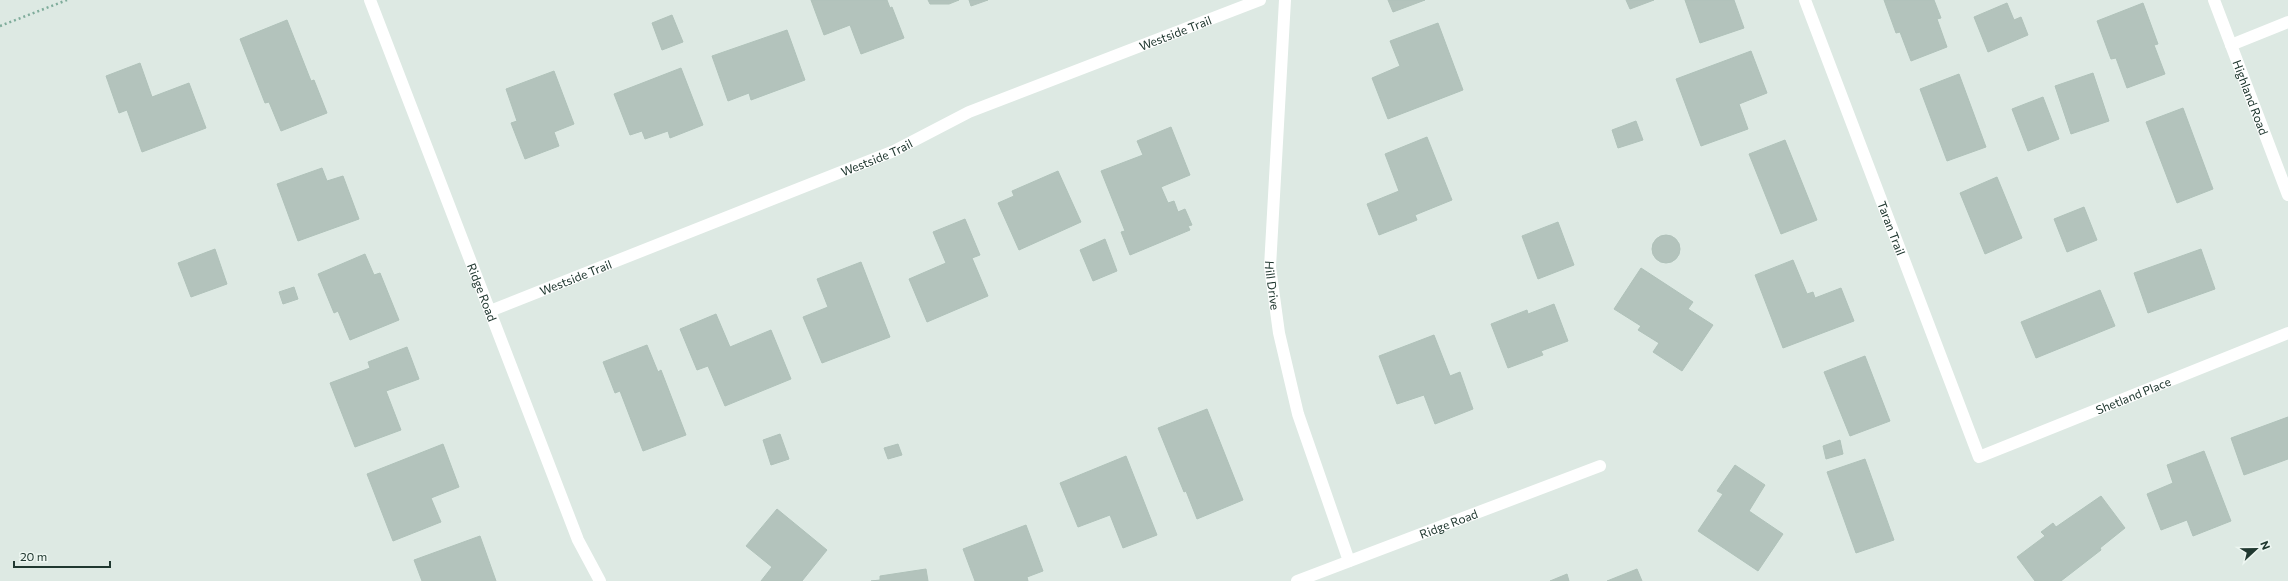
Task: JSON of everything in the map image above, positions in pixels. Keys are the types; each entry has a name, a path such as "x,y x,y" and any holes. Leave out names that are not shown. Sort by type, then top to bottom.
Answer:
{"street":[{"name":"Ridge Road","path":"370,0 578,540 600,581"},
{"name":"Westside Trail","path":"490,310 894,151 969,112 1260,0"},
{"name":"Hill Drive","path":"1285,0 1270,267 1279,333 1298,414 1349,561"},
{"name":"Taran Trail","path":"1805,0 1979,457"},
{"name":"Highland Road","path":"2214,0 2288,195"},
{"path":"2231,45 2288,22"},
{"name":"Shetland Place","path":"1979,457 2288,333"},
{"name":"Ridge Road","path":"1297,581 1600,466"}],"path":[{"path":"0,26 67,0"}],"building":[{"path":"811,0 887,0 890,8 892,7 904,38 861,54 850,25 824,35"},
{"path":"928,0 959,0 949,4 930,4"},
{"path":"969,0 988,0 971,6"},
{"path":"1388,0 1425,0 1393,12"},
{"path":"1626,0 1654,0 1630,9"},
{"path":"1685,0 1734,0 1744,28 1700,43"},
{"path":"1884,0 1934,0 1941,18 1937,19 1947,47 1911,61 1900,32 1896,33"},
{"path":"2007,3 2014,20 2021,17 2028,35 1988,52 1974,17"},
{"path":"2143,3 2158,44 2154,45 2165,74 2127,88 2116,58 2111,59 2097,21"},
{"path":"672,15 683,42 662,50 652,23"},
{"path":"287,20 311,81 314,80 327,113 281,131 269,102 265,103 240,39"},
{"path":"1438,23 1463,90 1388,119 1372,78 1400,66 1390,41"},
{"path":"787,30 805,80 751,100 749,93 728,101 712,56"},
{"path":"1751,51 1767,93 1739,104 1748,129 1701,146 1676,79"},
{"path":"140,63 152,97 189,83 206,128 142,152 127,110 119,113 106,76"},
{"path":"681,68 703,125 670,138 668,131 645,139 642,131 630,135 614,94"},
{"path":"554,71 574,124 554,132 559,146 525,159 511,123 517,121 506,89"},
{"path":"2093,73 2109,121 2071,134 2055,86"},
{"path":"1959,74 1986,147 1947,161 1920,89"},
{"path":"2043,97 2059,139 2028,151 2012,109"},
{"path":"2183,108 2213,189 2177,203 2146,122"},
{"path":"1636,121 1643,140 1618,148 1612,130"},
{"path":"1171,127 1190,175 1161,187 1168,203 1174,201 1178,212 1185,209 1192,225 1188,226 1190,230 1130,255 1121,232 1125,231 1101,171 1143,155 1137,141"},
{"path":"1427,137 1452,200 1415,215 1417,220 1379,235 1367,204 1399,191 1385,154"},
{"path":"1785,140 1817,220 1781,234 1749,154"},
{"path":"322,168 327,181 343,176 359,219 298,241 277,184"},
{"path":"1058,171 1081,222 1019,250 998,203 1014,196 1012,191"},
{"path":"1997,177 2022,238 1985,254 1960,193"},
{"path":"2084,207 2097,240 2067,252 2054,219"},
{"path":"965,219 980,255 972,258 988,296 927,322 909,279 946,263 933,232"},
{"path":"1558,222 1574,265 1538,279 1522,236"},
{"path":"1666,235 1676,239 1680,249 1676,259 1666,263 1656,259 1652,249 1656,239"},
{"path":"1105,239 1117,271 1093,281 1080,250"},
{"path":"215,249 227,284 191,297 178,263"},
{"path":"2201,249 2215,289 2148,313 2134,273"},
{"path":"365,254 374,275 380,273 399,320 350,340 338,311 334,313 318,274"},
{"path":"1793,260 1807,294 1813,292 1815,298 1841,288 1854,321 1783,348 1755,275"},
{"path":"861,262 890,337 822,363 803,317 828,307 817,279"},
{"path":"1641,268 1693,302 1688,309 1713,325 1682,371 1653,352 1659,343 1638,330 1641,326 1614,309"},
{"path":"294,287 298,299 283,304 279,292"},
{"path":"2100,290 2115,326 2036,358 2021,322"},
{"path":"1554,304 1568,341 1541,351 1543,355 1508,368 1491,324 1527,310 1528,314"},
{"path":"716,314 730,347 771,330 791,379 725,406 708,366 697,370 680,329"},
{"path":"1434,335 1450,376 1460,372 1473,409 1435,424 1424,395 1397,404 1379,356"},
{"path":"647,345 658,372 661,370 686,435 643,451 620,391 615,393 603,362"},
{"path":"407,347 419,379 386,391 401,430 355,447 330,383 370,368 368,362"},
{"path":"1865,356 1890,421 1850,436 1824,372"},
{"path":"1207,409 1243,500 1197,519 1186,491 1184,492 1158,428"},
{"path":"2288,417 2288,459 2244,475 2231,438"},
{"path":"780,434 789,459 771,465 763,440"},
{"path":"1840,440 1843,454 1826,459 1823,446"},
{"path":"443,444 459,487 431,498 441,522 393,541 367,474"},
{"path":"898,444 902,455 888,459 884,448"},
{"path":"2204,451 2231,521 2193,536 2187,520 2161,530 2147,494 2173,483 2167,465"},
{"path":"1126,456 1157,535 1123,548 1110,515 1078,527 1060,483"},
{"path":"1865,459 1894,540 1856,553 1827,472"},
{"path":"1735,465 1765,485 1749,511 1783,534 1758,571 1698,531 1723,494 1717,491"},
{"path":"2101,496 2125,528 2100,548 2101,550 2061,581 2035,581 2017,557 2045,536 2041,532 2053,523 2056,527"},
{"path":"777,509 827,550 802,581 761,581 772,567 746,546"},
{"path":"1026,525 1043,571 1027,577 1028,581 975,581 963,549"},
{"path":"480,536 496,581 422,581 414,560"},
{"path":"926,569 928,581 871,581 880,580 880,576"},
{"path":"1637,569 1642,581 1607,581"},
{"path":"1567,574 1569,581 1550,581"}]}
